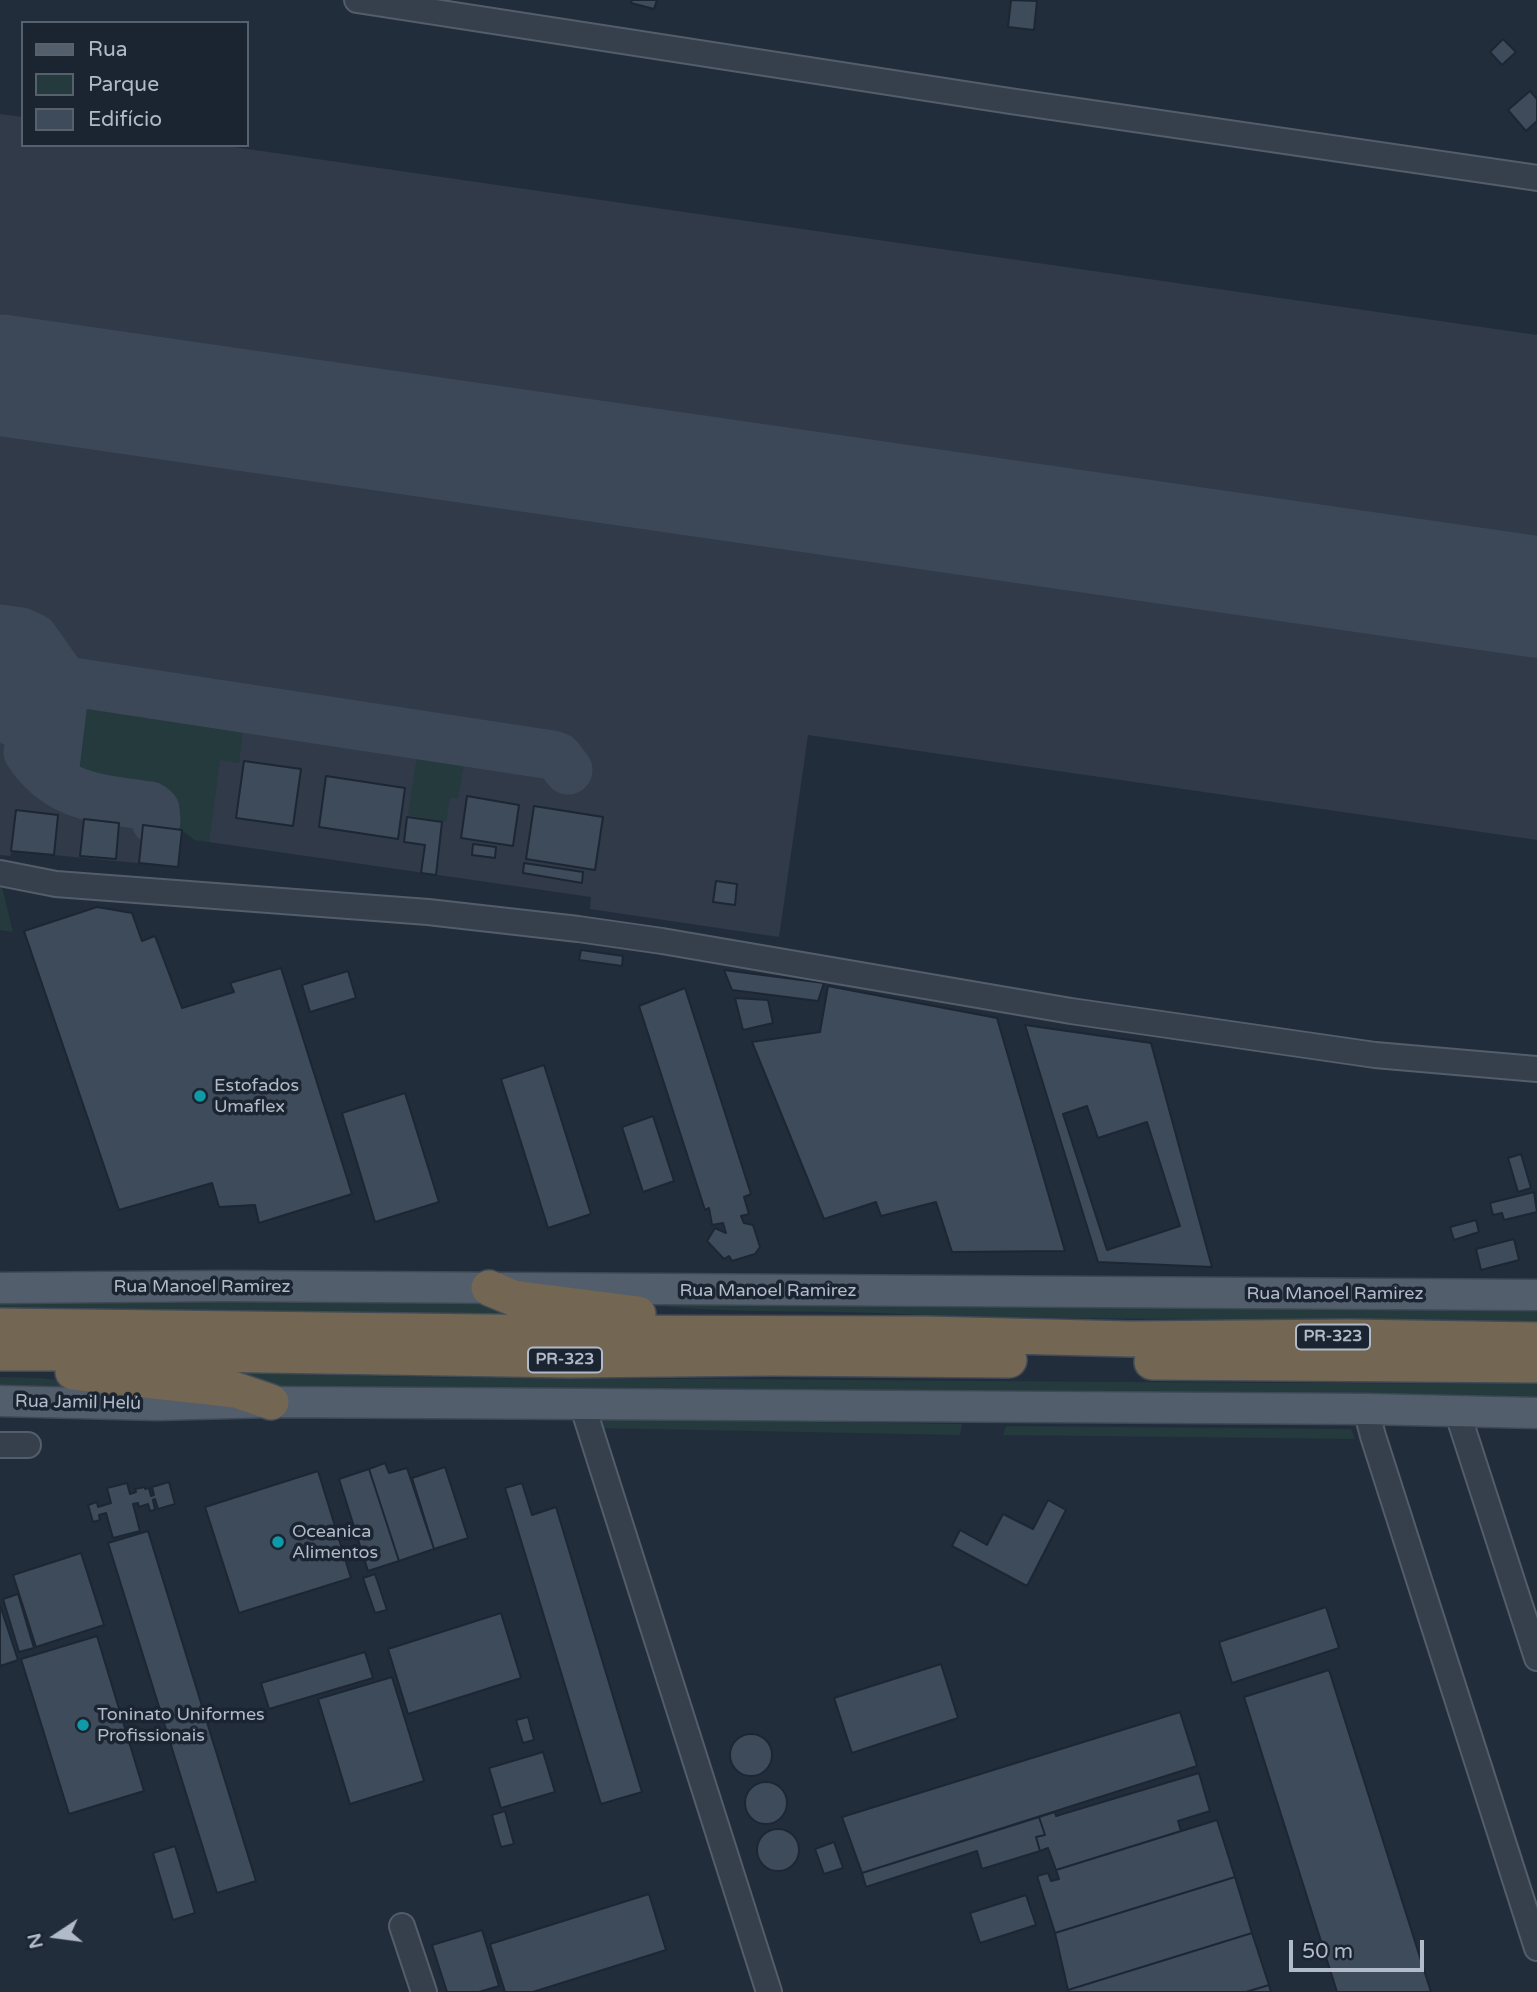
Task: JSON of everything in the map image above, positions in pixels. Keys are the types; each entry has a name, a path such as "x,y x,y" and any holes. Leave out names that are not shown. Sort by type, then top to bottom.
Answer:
{"highway":[{"path":"489,1288 513,1298 676,1318 839,1318 927,1334"},
{"name":"PR-323","path":"0,1326 927,1334 1130,1339 1349,1337 1537,1340"},
{"name":"PR-323","path":"0,1353 569,1360 774,1358 1537,1365"},
{"path":"0,1364 236,1390 271,1402"}],"main road":[{"name":"Rua Manoel Ramirez","path":"0,1287 225,1286 1537,1295"},
{"name":"Rua Jamil Helú","path":"0,1401 156,1405 271,1402 1366,1409 1537,1413"}],"street":[{"path":"357,0 1024,103 1537,178"},
{"path":"0,873 55,884 428,912 578,929 1071,1011 1374,1055 1537,1069"},
{"path":"582,1404 768,1992"},
{"path":"1366,1409 1537,1948"},
{"path":"1457,1411 1537,1658"},
{"path":"0,1445 28,1445"},
{"path":"402,1926 424,1992"}],"shaded area":[{"path":"0,114 21,117 21,147 234,147 1537,335 1537,840 808,735 779,937 590,909 591,897 195,840 182,830 178,867 12,851 10,856 0,855"}],"green space":[{"path":"76,701 244,725 239,763 220,760 209,842 195,840 175,826 178,798 103,788 71,780 66,761"},
{"path":"418,750 465,758 458,798 450,798 446,822 408,815"},
{"path":"2,887 13,932 0,930"},
{"path":"0,1296 456,1299 581,1317 581,1320 334,1312 0,1311"},
{"path":"616,1301 1537,1306 1537,1322 943,1317 697,1309"},
{"path":"188,1368 462,1378 1537,1383 1537,1400 281,1388"},
{"path":"0,1377 40,1378 144,1389 0,1392"},
{"path":"594,1419 962,1424 960,1435 595,1428"},
{"path":"1006,1426 1351,1429 1355,1439 1003,1435"}],"building":[{"path":"632,0 657,0 654,9 631,3"},
{"path":"1011,0 1037,1 1034,30 1008,27"},
{"path":"1503,39 1516,52 1502,65 1490,52"},
{"path":"1530,91 1537,99 1537,121 1526,131 1508,110"},
{"path":"244,761 301,769 293,826 236,818"},
{"path":"326,776 405,788 398,839 319,827"},
{"path":"467,796 519,805 513,846 461,838"},
{"path":"534,806 603,817 595,870 526,859"},
{"path":"16,810 58,815 54,855 11,851"},
{"path":"407,817 442,822 436,875 421,873 425,845 404,842"},
{"path":"84,819 119,823 116,859 80,856"},
{"path":"143,825 182,830 178,867 139,863"},
{"path":"473,844 496,847 495,858 472,855"},
{"path":"524,863 583,872 582,883 523,873"},
{"path":"716,881 737,884 735,905 713,902"},
{"name":"Estofados Umaflex","path":"97,907 132,913 142,941 155,936 182,1008 234,992 230,983 281,968 352,1194 259,1223 255,1205 219,1207 212,1183 119,1210 24,931"},
{"path":"581,950 623,956 622,966 579,960"},
{"path":"724,970 824,983 818,1001 732,990"},
{"path":"348,971 356,998 310,1012 302,985"},
{"path":"828,986 997,1018 1065,1251 952,1252 936,1202 881,1216 876,1202 824,1219 752,1042 820,1032"},
{"path":"685,988 751,1194 744,1197 749,1214 741,1216 744,1223 753,1225 760,1247 755,1254 732,1261 729,1256 724,1259 707,1241 715,1228 726,1233 723,1223 712,1225 709,1208 705,1210 639,1006"},
{"path":"735,998 768,1000 773,1023 743,1030"},
{"path":"1025,1025 1151,1043 1212,1267 1098,1262"},
{"path":"544,1065 591,1214 548,1228 501,1079"},
{"path":"405,1093 439,1202 375,1222 342,1113"},
{"path":"1087,1106 1098,1138 1147,1122 1180,1226 1107,1250 1063,1114"},
{"path":"653,1116 674,1181 643,1192 622,1127"},
{"path":"1521,1154 1531,1188 1518,1192 1508,1158"},
{"path":"1534,1192 1537,1212 1504,1220 1502,1213 1493,1215 1490,1203"},
{"path":"1476,1220 1479,1232 1454,1240 1450,1227"},
{"path":"1514,1239 1519,1260 1481,1270 1476,1249"},
{"path":"385,1463 389,1473 407,1468 434,1549 399,1561 369,1469"},
{"path":"445,1467 468,1538 434,1549 412,1478"},
{"path":"369,1469 399,1561 368,1571 339,1479"},
{"name":"Oceanica Alimentos","path":"318,1471 351,1578 239,1613 205,1507"},
{"path":"169,1482 175,1504 158,1509 155,1499 155,1510 150,1511 148,1504 139,1507 138,1503 133,1504 140,1531 113,1538 106,1513 99,1515 100,1520 93,1522 88,1505 97,1502 98,1507 111,1503 107,1488 127,1483 130,1494 136,1492 135,1489 145,1487 149,1488 151,1496 154,1495 152,1487"},
{"path":"522,1483 532,1515 556,1507 642,1792 601,1804 505,1488"},
{"path":"1048,1500 1066,1510 1027,1586 952,1546 960,1530 987,1545 1003,1514 1033,1529"},
{"path":"148,1531 256,1881 217,1893 108,1543"},
{"path":"81,1553 104,1625 36,1647 13,1575"},
{"path":"375,1574 387,1610 375,1613 363,1578"},
{"path":"18,1594 34,1648 19,1652 3,1599"},
{"path":"0,1605 18,1660 0,1666"},
{"path":"1326,1607 1339,1648 1232,1683 1219,1642"},
{"path":"501,1613 521,1678 408,1714 388,1649"},
{"name":"Toninato Uniformes Profissionais","path":"97,1636 144,1791 69,1814 21,1659"},
{"path":"365,1652 373,1678 269,1709 261,1683"},
{"path":"941,1664 958,1718 852,1753 834,1698"},
{"path":"1329,1670 1431,1992 1337,1992 1244,1697"},
{"path":"392,1677 424,1781 350,1804 318,1699"},
{"path":"1180,1712 1197,1766 862,1873 842,1817"},
{"path":"528,1717 534,1740 523,1743 516,1720"},
{"path":"751,1734 766,1740 772,1755 766,1770 751,1776 736,1770 730,1755 736,1740"},
{"path":"543,1752 555,1792 501,1808 489,1768"},
{"path":"1199,1773 1210,1811 1178,1821 1181,1831 1056,1870 1048,1848 1040,1851 1036,1837 1045,1835 1039,1817 1055,1812 1056,1816"},
{"path":"766,1782 781,1788 787,1803 781,1818 766,1824 751,1818 745,1803 751,1788"},
{"path":"505,1811 514,1844 501,1847 492,1815"},
{"path":"1039,1817 1045,1835 1036,1837 1040,1851 982,1869 977,1851 866,1887 862,1873"},
{"path":"1217,1820 1235,1877 1055,1933 1037,1876 1048,1873 1051,1881 1059,1879 1056,1870"},
{"path":"778,1829 793,1835 799,1850 793,1865 778,1871 763,1865 757,1850 763,1835"},
{"path":"834,1842 843,1868 824,1874 815,1849"},
{"path":"175,1846 195,1913 173,1920 153,1853"},
{"path":"1235,1877 1252,1933 1068,1990 1055,1933"},
{"path":"649,1894 666,1950 533,1992 505,1992 490,1944"},
{"path":"1026,1895 1036,1925 980,1943 970,1913"},
{"path":"482,1930 499,1986 479,1992 447,1992 432,1945"},
{"path":"1252,1933 1269,1985 1246,1992 1068,1990"},
{"path":"1269,1985 1271,1992 1246,1992"}],"taxiway":[{"path":"0,629 21,632 34,638 60,675 64,693 55,767"},
{"path":"0,671 552,755 558,757 568,770"},
{"path":"14,689 7,704 8,716 16,723 32,723"},
{"path":"28,752 40,767 67,788 97,798 150,806 155,810 156,821"}],"runway":[{"path":"0,375 1537,597"}],"place":[{"name":"Estofados Umaflex","path":"200,1096"},
{"name":"Oceanica Alimentos","path":"278,1542"},
{"name":"Toninato Uniformes Profissionais","path":"83,1725"}]}
